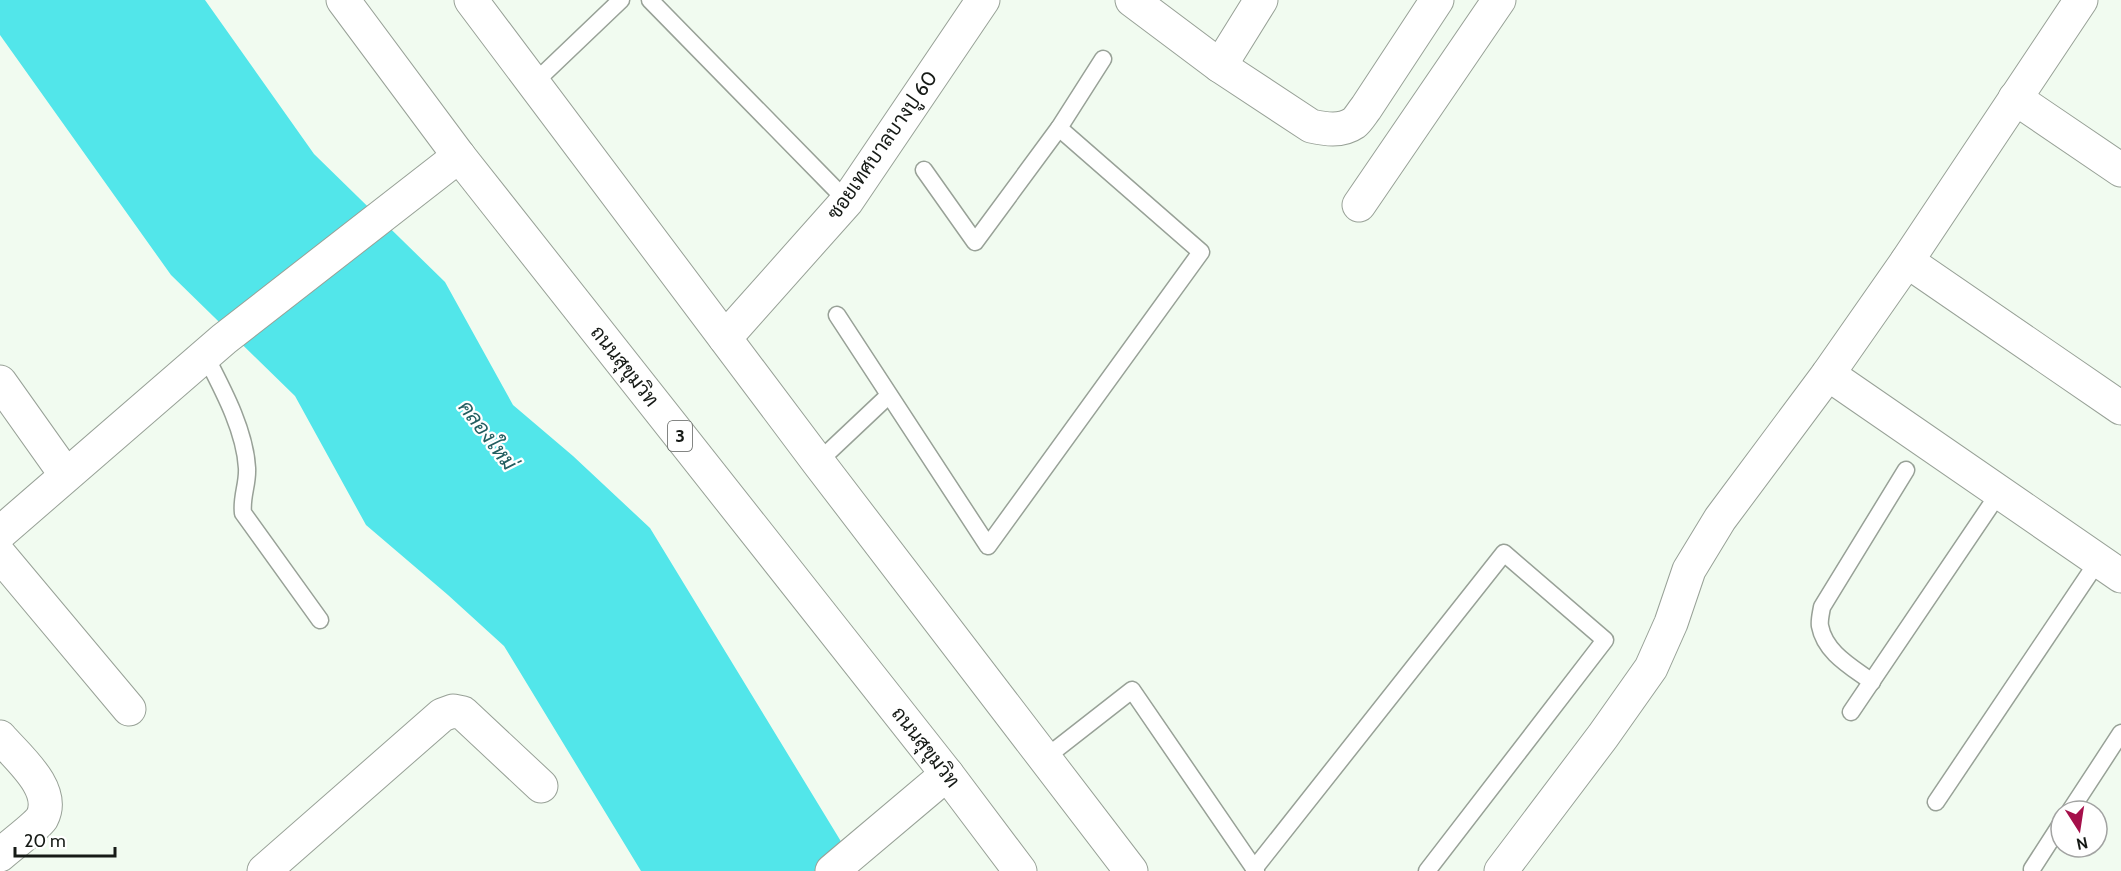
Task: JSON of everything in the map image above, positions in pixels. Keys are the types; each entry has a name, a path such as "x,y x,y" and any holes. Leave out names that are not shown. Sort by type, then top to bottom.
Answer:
{"main road":[{"name":"ถนนสุขุมวิท","path":"343,0 459,156 948,774 1020,871"},
{"path":"471,0 1131,871"},
{"path":"1132,0 1220,66 1311,126 1338,129 1354,123 1366,108 1437,0"},
{"path":"1220,66 1261,0"},
{"path":"1359,206 1499,0"},
{"path":"1501,871 1603,736 1651,668 1671,623 1689,570 1720,519 1828,374 1907,261 2081,0"},
{"name":"ซอยเทศบาลบางปู 60","path":"725,338 847,201 973,4"},
{"path":"2015,98 2121,170"},
{"path":"0,533 214,347 459,156"},
{"path":"1907,261 2121,408"},
{"path":"1828,374 2110,569"},
{"path":"0,382 66,475"},
{"path":"0,555 129,709"},
{"path":"264,871 442,715 453,711 463,713 541,786"},
{"path":"0,737 45,792 46,804 41,819 0,855"},
{"path":"832,871 948,774"}],"lane":[{"path":"534,83 621,0"},
{"path":"650,0 847,201"},
{"path":"924,170 975,242 1059,128 1103,59"},
{"path":"837,315 988,546 1201,252 1059,128"},
{"path":"214,347 247,466 247,485 242,501 243,513 320,620"},
{"path":"819,462 888,396"},
{"path":"1872,682 1828,646 1820,626 1822,607 1906,470"},
{"path":"1851,712 1999,493"},
{"path":"1045,758 1132,690 1255,870 1504,553 1605,640 1427,871"},
{"path":"1936,802 2110,569"},
{"path":"2078,799 2121,733"},
{"path":"2032,869 2049,843"}],"water":[{"name":"คลองใหม่","path":"0,0 205,0 314,154 445,282 513,405 573,456 650,528 859,871 641,871 504,646 366,525 295,396 171,275 0,35"}]}
